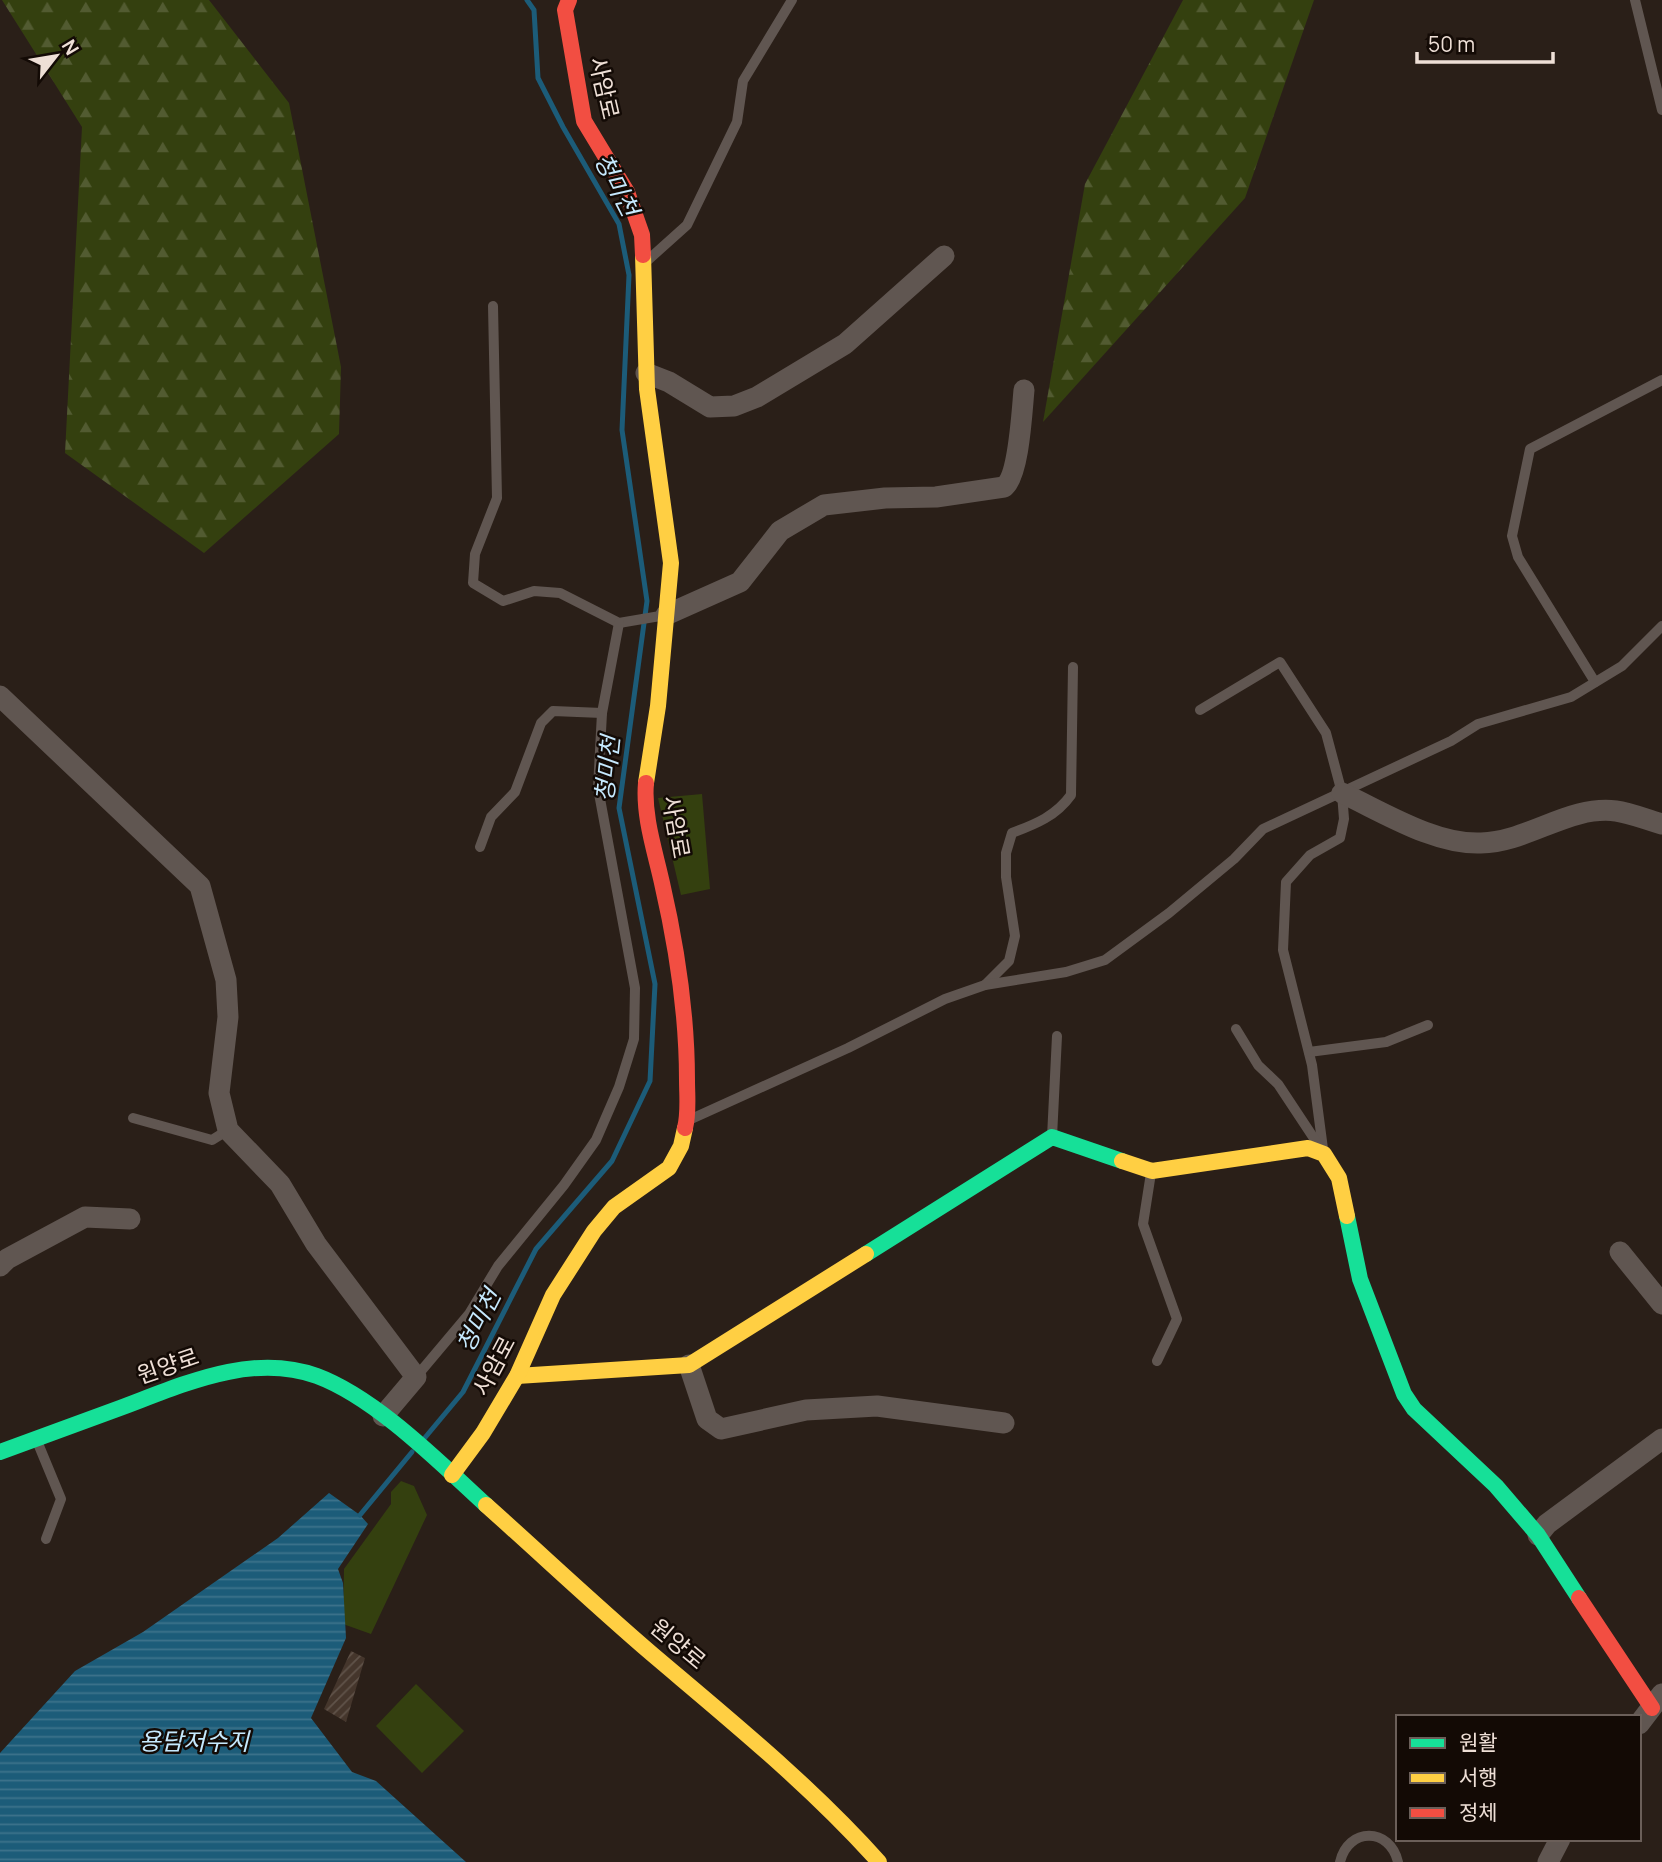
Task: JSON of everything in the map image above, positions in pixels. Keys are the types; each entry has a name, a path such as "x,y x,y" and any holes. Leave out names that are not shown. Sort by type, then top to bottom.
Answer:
{"street":[{"name":"사암로","path":"448,1471 483,1433 517,1376 554,1295 594,1231 614,1207 669,1168 681,1146 687,1121 687,1032 681,983 645,794 658,706 671,563 646,389 642,235 627,192 584,121 565,10 569,0"},
{"path":"646,373 669,382 710,407 734,406 757,397 845,344 944,256"},
{"path":"666,615 740,582 780,531 824,505 885,498 936,497 1009,484 1014,468 1024,390"},
{"path":"0,695 200,886 226,980 228,1017 219,1093 228,1130 280,1184 316,1244 416,1377 386,1418"},
{"path":"1342,793 1436,837 1479,844 1505,840 1581,813 1615,811 1662,824"},
{"path":"517,1376 689,1365 1052,1137 1152,1171 1308,1148 1324,1154 1339,1178 1360,1279 1404,1394 1414,1409 1496,1486 1538,1535 1651,1709"},
{"path":"0,1266 7,1259 85,1217 130,1219"},
{"path":"1620,1252 1662,1304"},
{"path":"689,1365 707,1419 721,1429 806,1409 877,1406 1004,1423"},
{"name":"원양로","path":"0,1452 190,1381 226,1371 254,1368 300,1371 323,1378 386,1418 624,1629 779,1758 879,1862"},
{"path":"1538,1535 1547,1524 1662,1439"},
{"path":"1548,1862 1559,1841"}],"lane":[{"path":"643,264 687,225 737,122 743,81 792,0"},
{"path":"1635,0 1662,110"},
{"path":"493,306 497,498 475,554 472,583 503,601 534,592 560,593 618,623 666,615"},
{"path":"1595,682 1518,557 1515,547 1512,536 1531,449 1662,380"},
{"path":"416,1377 469,1314 498,1266 596,1140 619,1087 634,1039 635,988 598,788 602,713 618,623"},
{"path":"687,1121 848,1048 945,999 985,985 1066,972 1105,960 1169,913 1234,859 1263,829 1451,741 1478,724 1571,697 1622,666 1662,625"},
{"path":"1200,710 1279,662 1326,733 1342,793 1344,819 1340,838 1310,855 1286,882 1283,950 1309,1052 1324,1154"},
{"path":"985,985 1009,961 1014,936 1006,877 1006,853 1013,833 1042,822 1063,806 1071,795 1073,667"},
{"path":"480,847 491,817 515,792 541,723 554,711 602,713"},
{"path":"1309,1052 1386,1042 1428,1025"},
{"path":"1236,1029 1258,1065 1278,1084 1324,1154"},
{"path":"1052,1137 1057,1036"},
{"path":"133,1118 212,1140 228,1130"},
{"path":"1152,1171 1143,1224 1177,1319 1157,1361"},
{"path":"36,1439 61,1499 46,1539"},
{"path":"1340,1862 1348,1844 1365,1836 1384,1839 1396,1853 1398,1862"}],"green space":[{"path":"2,0 209,0 289,103 341,367 339,434 204,553 65,453 82,127"},
{"path":"1183,0 1314,0 1245,198 1043,422 1085,184"},
{"path":"702,794 710,889 681,895 658,798"},
{"path":"401,1481 414,1486 427,1515 371,1634 343,1624 344,1569 391,1504 391,1492"},
{"path":"416,1684 464,1731 422,1773 376,1726"}],"water":[{"name":"용담저수지","path":"329,1493 368,1524 338,1569 343,1583 346,1638 311,1718 352,1772 376,1781 466,1862 0,1862 0,1753 75,1671 143,1632 278,1538"}],"building":[{"path":"351,1651 365,1658 346,1722 324,1709"}],"waterway":[{"name":"청미천","path":"423,1440 463,1392 536,1249 612,1161 650,1081 655,984 619,808 647,601 622,430 629,275 619,224 538,78 534,10 527,0"},
{"name":"청미천","path":"360,1515 412,1452"}],"traffic: fast":[{"path":"866,1254 1052,1137 1122,1161"},
{"path":"1347,1216 1360,1279 1404,1394 1414,1409 1496,1486 1538,1535 1579,1598"},
{"path":"0,1452 192,1381 242,1370 292,1370 317,1376 339,1386 384,1415 486,1505"}],"traffic: slow":[{"path":"643,255 647,389 671,563 658,706 646,783"},
{"path":"452,1475 483,1433 517,1376 553,1295 594,1231 614,1207 669,1168 681,1146 685,1128"},
{"path":"1122,1161 1152,1171 1308,1148 1324,1154 1339,1178 1347,1216"},
{"path":"517,1376 689,1365 866,1254"},
{"path":"486,1505 631,1636 798,1780 879,1862"}],"traffic: jam":[{"path":"569,0 565,10 584,121 627,192 642,235 643,255"},
{"path":"646,783 648,821 672,932 683,1005 687,1055 685,1128"},
{"path":"1579,1598 1652,1708"}]}
